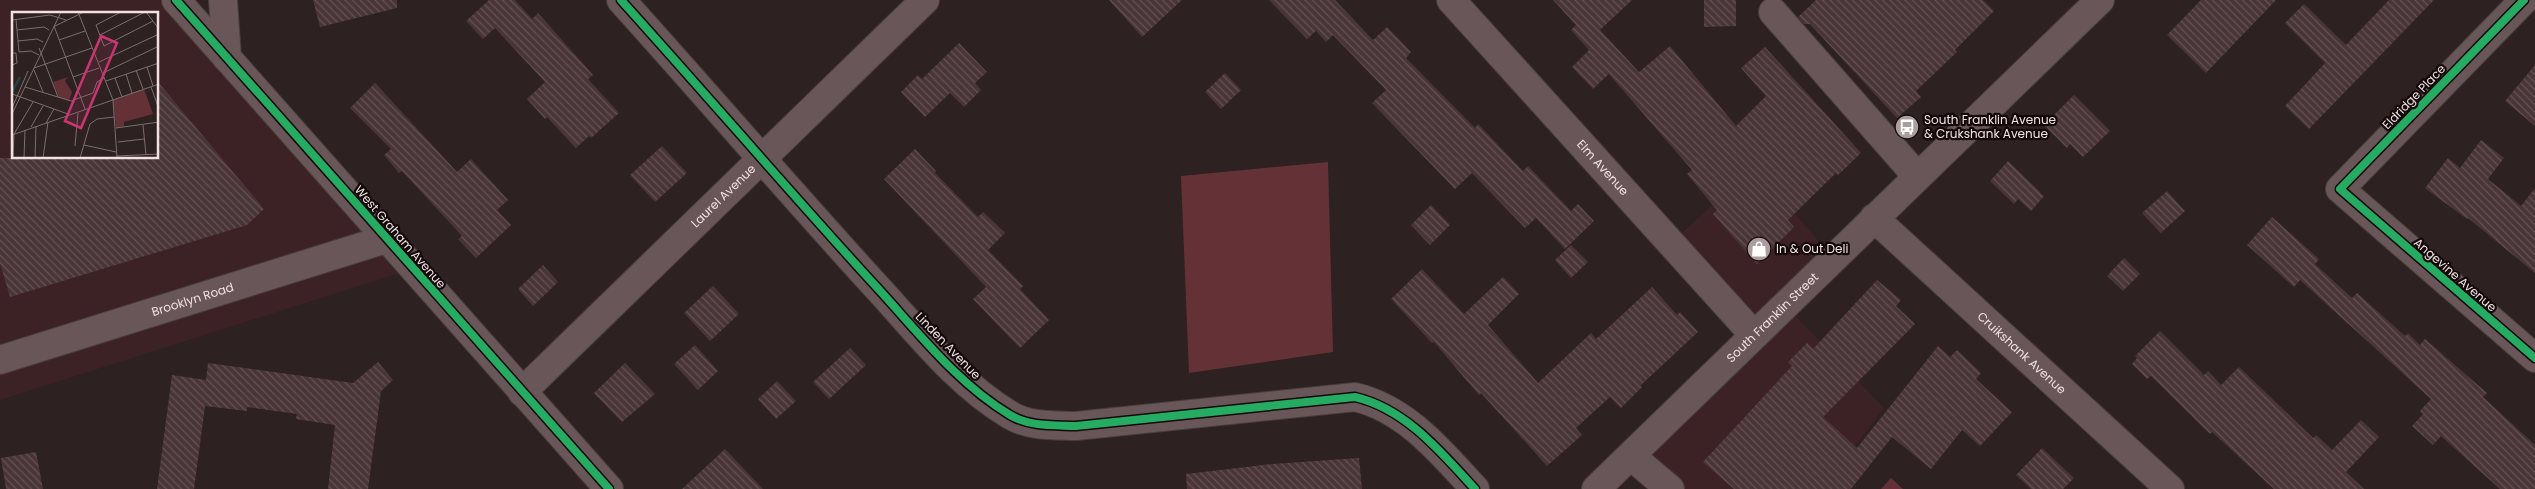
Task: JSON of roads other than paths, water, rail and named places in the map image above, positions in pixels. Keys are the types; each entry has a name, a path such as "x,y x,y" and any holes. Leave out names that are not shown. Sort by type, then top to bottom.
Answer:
{"main road":[{"name":"South Franklin Street","path":"1596,489 2100,0"}],"street":[{"name":"West Graham Avenue","path":"176,0 609,489"},
{"path":"223,0 227,58"},
{"name":"Linden Avenue","path":"621,0 763,157 828,234 966,384 1012,416 1038,425 1076,426 1354,397 1371,401 1420,432 1475,489"},
{"name":"Laurel Avenue","path":"522,392 925,0"},
{"name":"Elm Avenue","path":"1451,0 1754,335"},
{"name":"Eldridge Place","path":"2362,208 2340,189 2524,0"},
{"path":"1773,12 1917,176"},
{"name":"Angevine Avenue","path":"2362,208 2535,358"},
{"name":"Cruikshank Avenue","path":"1874,218 2170,489"},
{"name":"Brooklyn Road","path":"0,360 386,239"},
{"path":"1630,456 1670,489"}],"place":[{"name":"South Franklin Avenue & Crukshank Avenue","path":"1907,127"},
{"name":"In & Out Deli","path":"1759,249"}]}
